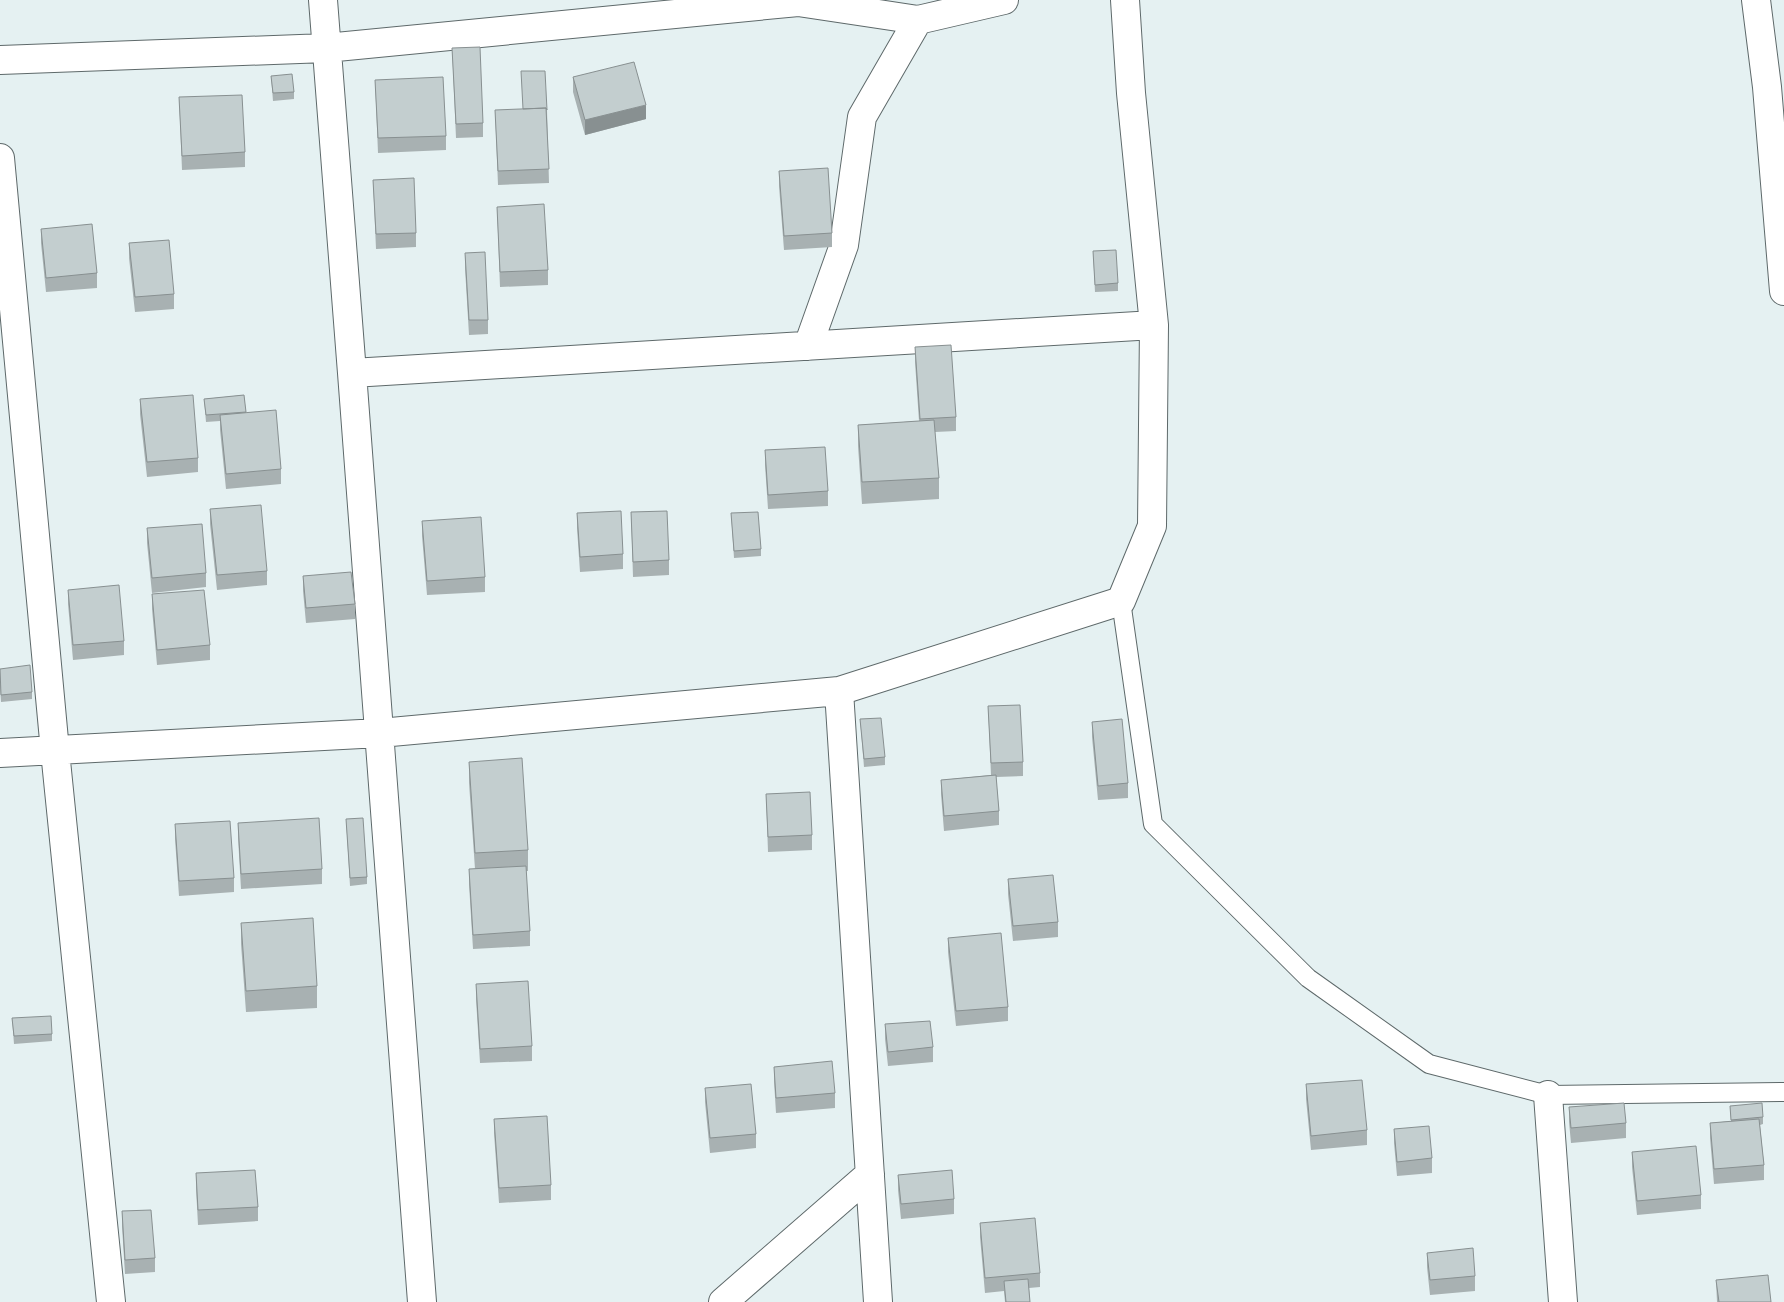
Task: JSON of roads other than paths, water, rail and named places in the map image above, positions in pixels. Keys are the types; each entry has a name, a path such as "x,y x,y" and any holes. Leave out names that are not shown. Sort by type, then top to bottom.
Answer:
{"street":[{"path":"323,0 422,1302"},
{"path":"0,60 326,48 798,2 918,20 1004,0"},
{"path":"0,754 380,734 839,692 1121,601 1152,526 1154,325 1131,93 1124,0"},
{"path":"1756,0 1767,87 1784,291"},
{"path":"808,346 844,244 862,117 918,20"},
{"path":"0,158 55,751 111,1302"},
{"path":"352,373 1154,325"},
{"path":"839,692 878,1302"},
{"path":"1548,1095 1563,1302"},
{"path":"723,1302 870,1174"}],"lane":[{"path":"1121,601 1153,824 1308,978 1429,1064 1548,1095 1784,1092"}]}
